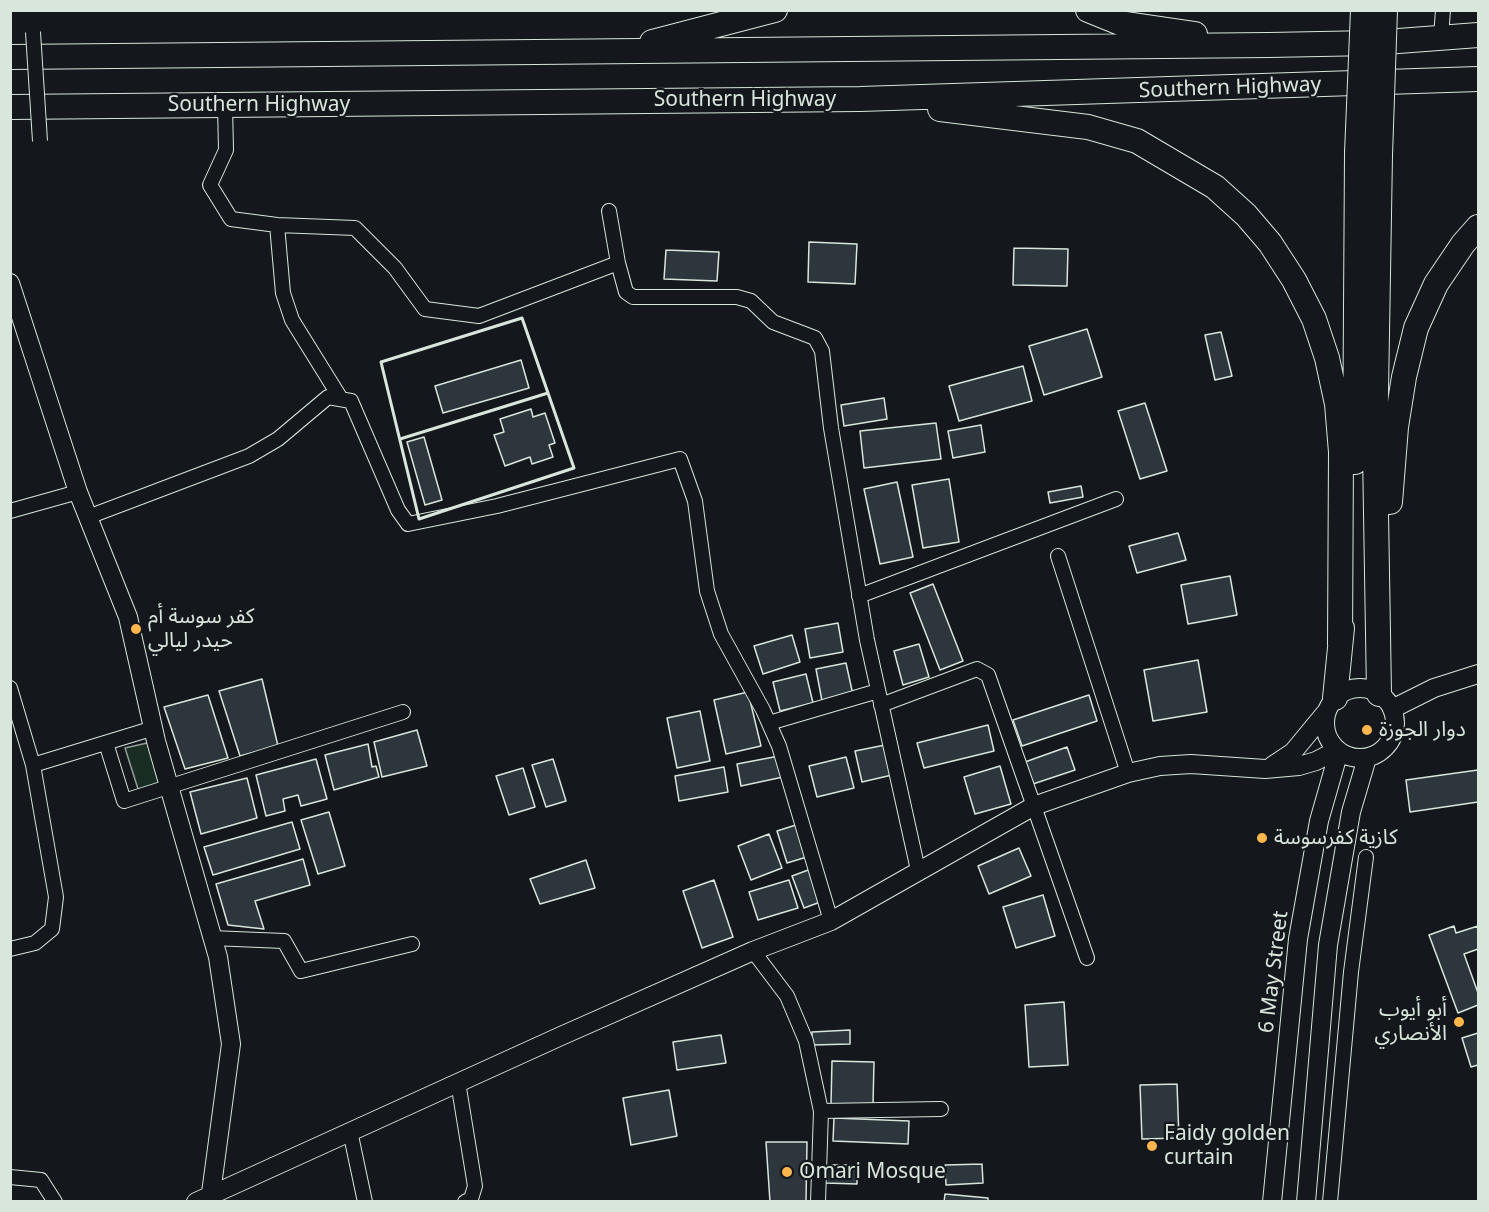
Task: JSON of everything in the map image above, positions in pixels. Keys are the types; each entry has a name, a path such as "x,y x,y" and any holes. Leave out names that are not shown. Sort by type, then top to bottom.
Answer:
{"highway":[{"path":"609,52 775,10"},
{"path":"1088,10 1120,23 1269,45"},
{"path":"1363,10 1369,154 1380,642 1386,701"},
{"path":"1331,705 1340,644 1356,450 1369,154 1385,10"},
{"name":"Southern Highway","path":"10,57 1269,45 1372,43 1479,35"},
{"name":"Southern Highway","path":"10,107 860,99 1479,79"},
{"path":"860,99 1088,127 1127,138 1177,162 1205,180 1246,215 1270,243 1294,280 1314,319 1327,358 1337,404 1341,453 1340,644"},
{"path":"1380,642 1396,427 1404,377 1416,328 1436,284 1463,244 1479,227"}],"street":[{"path":"1441,37 1443,10"},
{"path":"33,32 40,141"},
{"path":"225,105 226,150 210,185 231,219 277,225 356,228 395,268 425,309 479,316 618,263"},
{"path":"609,211 618,263 626,292 633,297 737,297 751,301 773,322 815,338 822,351 831,428 859,596 918,870"},
{"path":"277,225 283,293 292,320 341,399"},
{"path":"10,283 78,492 128,616 169,788 218,957 231,1044 203,1197"},
{"path":"88,517 249,456 278,440 328,397 351,401 398,510 408,524 496,506 680,459 695,501 706,591 722,634 769,723 798,804 831,921"},
{"path":"10,511 78,492"},
{"path":"859,596 1116,499"},
{"path":"1058,556 1128,773"},
{"path":"882,705 977,669 988,675 1087,958"},
{"path":"1386,701 1479,674"},
{"path":"10,688 33,765 56,897 52,928 36,943 10,949"},
{"path":"1264,769 1280,763 1293,752 1331,705 1342,692 1361,688 1386,701 1395,719 1392,738 1378,754 1367,758 1357,758 1338,750 1326,732 1331,705"},
{"path":"769,723 878,691"},
{"path":"106,743 124,801 403,712"},
{"path":"33,765 154,729"},
{"path":"203,1197 753,951 831,921 1034,806 1128,773 1160,766 1191,764 1264,769 1316,762 1338,750"},
{"name":"6 May Street","path":"1272,1202 1298,939 1319,821 1338,750"},
{"path":"1306,1202 1328,945 1351,812 1367,758"},
{"path":"1330,1202 1351,972 1366,856"},
{"path":"211,938 284,941 301,971 412,944"},
{"path":"753,951 787,996 806,1041 821,1111 818,1202"},
{"path":"458,1082 476,1186 471,1199 465,1202"},
{"path":"821,1111 941,1109"},
{"path":"350,1131 365,1202"},
{"path":"10,1177 41,1180 55,1202"}],"green space":[{"path":"156,741 167,782 139,792 125,748"}],"building":[{"path":"809,242 857,244 855,284 808,282"},
{"path":"1014,248 1068,249 1067,286 1013,285"},
{"path":"666,250 719,252 717,281 664,279"},
{"path":"1087,329 1102,377 1044,395 1029,346"},
{"path":"1221,332 1232,376 1215,380 1205,335"},
{"path":"521,360 529,388 443,413 435,386"},
{"path":"1023,366 1032,401 959,421 949,386"},
{"path":"884,398 887,419 844,426 841,405"},
{"path":"1145,403 1167,471 1140,479 1118,411"},
{"path":"531,409 533,417 545,413 555,443 549,445 553,457 532,464 530,457 505,466 494,435 504,432 500,419"},
{"path":"936,423 941,459 864,468 860,431"},
{"path":"981,425 985,452 953,458 948,431"},
{"path":"424,437 442,500 425,505 407,442"},
{"path":"949,479 959,542 923,548 912,485"},
{"path":"897,482 913,557 880,564 864,489"},
{"path":"1081,486 1083,497 1050,503 1048,492"},
{"path":"1178,533 1186,560 1137,573 1129,546"},
{"path":"1230,576 1237,615 1188,624 1181,585"},
{"path":"933,584 963,661 940,670 910,593"},
{"path":"838,623 843,652 810,658 805,629"},
{"path":"792,635 800,662 763,674 754,646"},
{"path":"919,644 929,677 903,685 894,651"},
{"path":"1198,660 1207,712 1153,721 1144,670"},
{"path":"846,663 853,695 822,701 816,669"},
{"path":"806,674 813,703 780,711 773,682"},
{"path":"262,679 278,746 240,756 219,691"},
{"path":"748,692 761,746 726,754 714,700"},
{"path":"208,695 228,758 185,769 164,707"},
{"path":"1089,695 1097,721 1022,746 1013,720"},
{"path":"700,711 710,761 677,768 667,718"},
{"path":"988,725 994,751 924,768 917,743"},
{"path":"417,730 427,766 382,777 374,742"},
{"path":"368,744 372,767 376,766 379,777 334,790 325,755"},
{"path":"885,745 892,775 862,782 855,751"},
{"path":"1067,747 1075,770 1033,784 1025,762"},
{"path":"779,756 783,777 741,786 737,764"},
{"path":"846,757 854,788 817,797 809,766"},
{"path":"316,759 327,799 301,806 298,795 283,799 285,811 266,816 256,775"},
{"path":"553,759 566,801 546,807 532,765"},
{"path":"1000,766 1011,804 975,814 964,777"},
{"path":"724,767 728,792 679,801 675,776"},
{"path":"523,768 535,807 509,815 496,776"},
{"path":"1478,770 1478,802 1410,812 1406,780"},
{"path":"247,778 257,818 201,834 190,792"},
{"path":"329,812 345,866 318,874 301,820"},
{"path":"292,822 300,849 213,875 204,847"},
{"path":"799,824 810,856 787,863 777,831"},
{"path":"769,834 782,868 751,880 738,846"},
{"path":"1019,848 1031,876 989,894 978,866"},
{"path":"303,859 310,885 255,901 264,929 228,925 216,884"},
{"path":"586,860 595,888 540,904 530,879"},
{"path":"811,869 823,901 804,908 792,876"},
{"path":"714,880 733,937 702,948 683,891"},
{"path":"789,880 798,908 758,920 749,892"},
{"path":"1043,895 1055,936 1016,948 1003,907"},
{"path":"1454,926 1456,933 1478,926 1478,949 1464,954 1478,993 1478,1005 1458,1013 1429,935"},
{"path":"1064,1002 1068,1065 1029,1067 1025,1005"},
{"path":"850,1030 850,1044 812,1045 812,1032"},
{"path":"1478,1033 1478,1065 1471,1067 1462,1038"},
{"path":"721,1035 726,1063 677,1070 673,1042"},
{"path":"832,1061 874,1062 873,1105 831,1104"},
{"path":"1177,1084 1179,1138 1142,1139 1140,1085"},
{"path":"669,1090 677,1136 631,1145 623,1098"},
{"path":"834,1118 909,1121 908,1144 833,1141"},
{"name":"Omari Mosque","path":"766,1142 807,1142 806,1202 770,1202"},
{"path":"982,1164 983,1183 946,1185 945,1165"},
{"path":"825,1165 857,1165 857,1184 825,1183"},
{"path":"945,1194 988,1198 988,1202 944,1202"}],"wall":[{"path":"522,318 574,468 419,519 381,362 522,318"},
{"path":"400,439 548,393"}],"place":[{"name":"كفر سوسة أم حيدر ليالي","path":"136,629"},
{"name":"دوار الجوزة","path":"1367,730"},
{"name":"كازية كفرسوسة","path":"1262,838"},
{"name":"أبو أيوب الأنصاري","path":"1459,1022"},
{"name":"Faidy golden curtain","path":"1152,1146"},
{"name":"Omari Mosque","path":"787,1172"}]}
